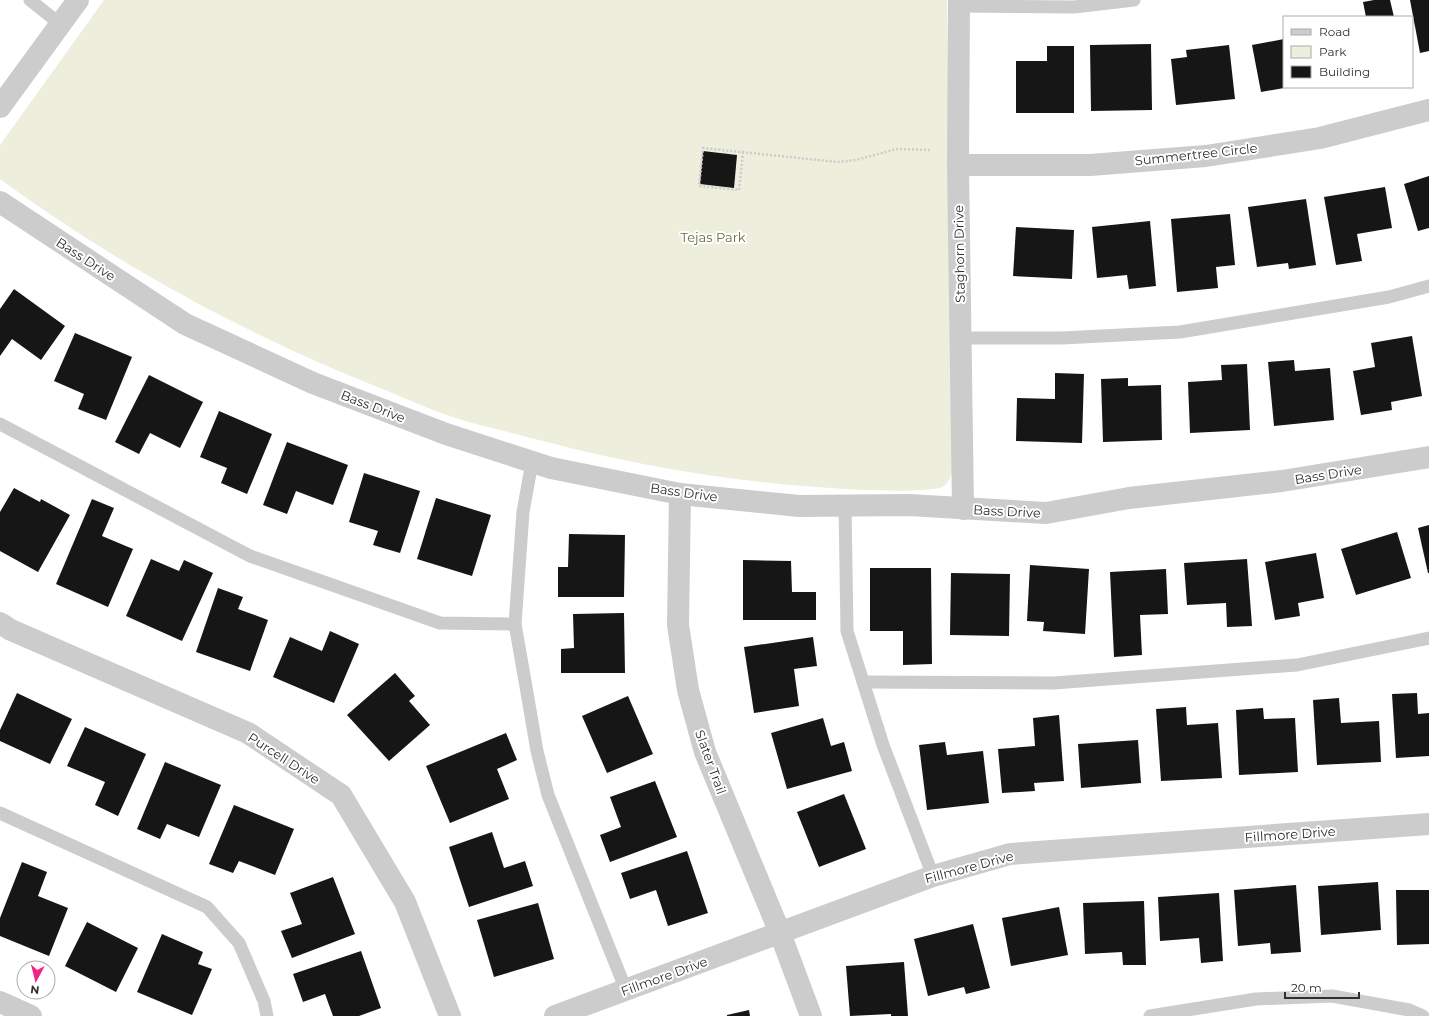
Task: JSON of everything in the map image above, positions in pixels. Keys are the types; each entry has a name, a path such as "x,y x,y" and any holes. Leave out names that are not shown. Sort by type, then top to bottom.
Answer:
{"street":[{"path":"0,107 78,0"},
{"name":"Staghorn Drive","path":"959,3 958,165 963,509"},
{"name":"Summertree Circle","path":"958,165 1090,165 1206,156 1320,138 1429,110"},
{"name":"Bass Drive","path":"0,202 185,324 321,386 446,434 551,468 680,494 799,506 909,505 1046,514 1129,498 1282,481 1429,457"},
{"name":"Slater Trail","path":"680,494 678,625 688,690 705,752 780,933 811,1016"},
{"name":"Purcell Drive","path":"0,623 11,630 248,734 341,795 405,902 450,1016"},
{"name":"Fillmore Drive","path":"555,1016 933,876 1010,854 1429,824"},
{"path":"0,1002 31,1016"}],"lane":[{"path":"30,0 60,24"},
{"path":"959,3 1074,7 1134,0"},
{"path":"960,338 1062,338 1180,332 1389,297 1429,286"},
{"path":"0,424 250,556 440,623 515,624"},
{"path":"532,462 523,512 515,624 537,751 548,795 626,990"},
{"path":"845,505 847,631 883,745 933,876"},
{"path":"863,682 1054,683 1297,665 1429,638"},
{"path":"0,813 206,907 239,944 264,1001 266,1016"},
{"path":"1150,1016 1256,1000 1332,996 1409,1010 1423,1016"}],"path":[{"path":"743,152 739,190 698,186 703,148 743,152 838,162 856,160 897,149 931,150"}],"green space":[{"name":"Tejas Park","path":"104,0 947,0 953,470 949,480 942,487 909,491 844,489 764,482 684,471 605,456 480,425 452,417 334,369 234,322 138,270 45,211 0,179 0,145"}],"building":[{"path":"1390,0 1394,16 1366,16 1363,2"},
{"path":"1410,0 1429,0 1429,51 1420,53"},
{"path":"1283,39 1284,88 1261,92 1252,45"},
{"path":"1151,44 1152,110 1091,111 1090,45"},
{"path":"1229,45 1235,99 1176,105 1171,59 1187,57 1186,50"},
{"path":"1047,46 1074,46 1074,113 1016,113 1016,61 1047,61"},
{"path":"703,151 737,155 734,188 700,184"},
{"path":"1429,176 1429,228 1418,231 1404,184"},
{"path":"1385,187 1392,228 1357,234 1362,261 1336,265 1324,197"},
{"path":"1306,199 1316,265 1289,269 1288,263 1257,267 1248,207"},
{"path":"1230,214 1235,265 1216,267 1218,288 1177,292 1171,219"},
{"path":"1150,221 1156,286 1129,289 1127,275 1097,278 1092,227"},
{"path":"1016,227 1074,230 1072,279 1013,276"},
{"path":"14,289 65,326 41,360 12,339 0,356 0,309"},
{"path":"75,333 132,357 106,420 78,409 84,394 54,381"},
{"path":"1412,336 1422,396 1391,402 1392,410 1361,415 1353,371 1375,367 1371,343"},
{"path":"1294,360 1295,371 1330,368 1334,420 1274,426 1268,362"},
{"path":"1247,364 1250,430 1190,433 1188,382 1222,380 1221,365"},
{"path":"1055,373 1084,374 1082,443 1016,441 1017,398 1055,399"},
{"path":"149,375 203,402 180,448 150,433 139,454 115,442"},
{"path":"1128,378 1128,386 1161,385 1162,440 1103,442 1101,379"},
{"path":"219,411 272,434 247,494 221,483 227,468 200,457"},
{"path":"287,442 348,465 333,505 296,491 287,514 263,505"},
{"path":"364,473 420,491 400,553 373,545 378,531 349,522"},
{"path":"14,488 40,502 41,499 70,515 38,572 0,551 0,512"},
{"path":"436,498 491,515 472,576 417,559"},
{"path":"92,499 114,508 102,536 133,549 108,607 56,584"},
{"path":"1429,525 1429,573 1428,573 1418,528"},
{"path":"1397,532 1411,578 1356,595 1341,549"},
{"path":"569,534 625,535 624,597 558,597 558,567 568,567"},
{"path":"1316,553 1324,598 1298,603 1300,616 1275,620 1265,562"},
{"path":"151,559 179,571 184,560 213,573 182,641 126,616"},
{"path":"1247,559 1252,626 1227,627 1226,603 1187,605 1184,563"},
{"path":"743,560 791,561 792,592 816,592 816,620 743,620"},
{"path":"1030,565 1089,569 1085,634 1043,631 1044,622 1027,621"},
{"path":"870,568 931,568 932,664 903,665 903,631 870,631"},
{"path":"1166,569 1168,614 1140,615 1142,655 1114,657 1110,572"},
{"path":"951,573 1010,574 1009,636 950,635"},
{"path":"218,588 243,597 238,609 268,620 250,671 196,652"},
{"path":"624,613 625,673 561,673 561,649 574,648 573,614"},
{"path":"330,631 359,644 334,703 273,677 290,637 322,651"},
{"path":"813,637 817,666 794,669 799,706 754,713 744,647"},
{"path":"395,673 415,696 409,701 430,725 389,761 347,715"},
{"path":"17,693 72,719 50,764 0,741 0,730"},
{"path":"1417,693 1418,714 1429,713 1429,756 1396,758 1392,694"},
{"path":"628,696 653,754 607,773 582,716"},
{"path":"1339,698 1341,723 1379,721 1381,762 1317,765 1313,700"},
{"path":"1186,707 1187,725 1218,723 1222,778 1161,781 1156,709"},
{"path":"1263,708 1264,719 1295,718 1298,772 1239,775 1236,710"},
{"path":"1059,715 1064,781 1034,783 1035,791 1002,793 998,749 1035,746 1033,718"},
{"path":"823,718 831,746 844,742 852,771 787,789 771,733"},
{"path":"85,727 146,754 118,816 95,805 105,782 67,766"},
{"path":"506,733 517,760 497,769 509,799 450,823 426,766"},
{"path":"1138,740 1141,783 1081,788 1078,744"},
{"path":"945,742 947,755 983,751 989,803 927,810 919,745"},
{"path":"165,762 221,785 199,837 167,824 160,839 137,829"},
{"path":"655,781 677,837 610,862 600,835 621,827 610,797"},
{"path":"844,794 866,849 819,867 797,812"},
{"path":"234,805 294,829 275,875 239,861 233,873 209,864"},
{"path":"492,832 504,868 525,861 533,886 469,907 449,847"},
{"path":"687,851 708,913 668,926 656,890 630,899 621,873"},
{"path":"22,862 47,872 38,896 68,908 49,956 0,936 0,918"},
{"path":"333,877 355,934 292,958 281,931 302,924 290,893"},
{"path":"1378,882 1381,930 1321,935 1318,886"},
{"path":"1296,885 1301,952 1271,954 1270,943 1238,946 1234,890"},
{"path":"1396,890 1429,890 1429,944 1397,945"},
{"path":"1219,893 1223,961 1201,963 1199,938 1160,941 1158,897"},
{"path":"1144,901 1146,965 1123,965 1122,952 1085,954 1083,903"},
{"path":"538,903 554,959 494,977 477,920"},
{"path":"1059,907 1068,955 1011,966 1002,918"},
{"path":"87,922 138,948 116,992 65,966"},
{"path":"973,924 990,988 966,994 964,987 928,996 914,939"},
{"path":"162,934 203,952 198,964 212,969 192,1015 137,992"},
{"path":"361,951 381,1008 359,1016 333,1016 325,994 303,1002 293,974"},
{"path":"904,962 908,1016 891,1016 891,1014 850,1016 846,966"},
{"path":"749,1010 750,1016 727,1016 727,1015"}]}
